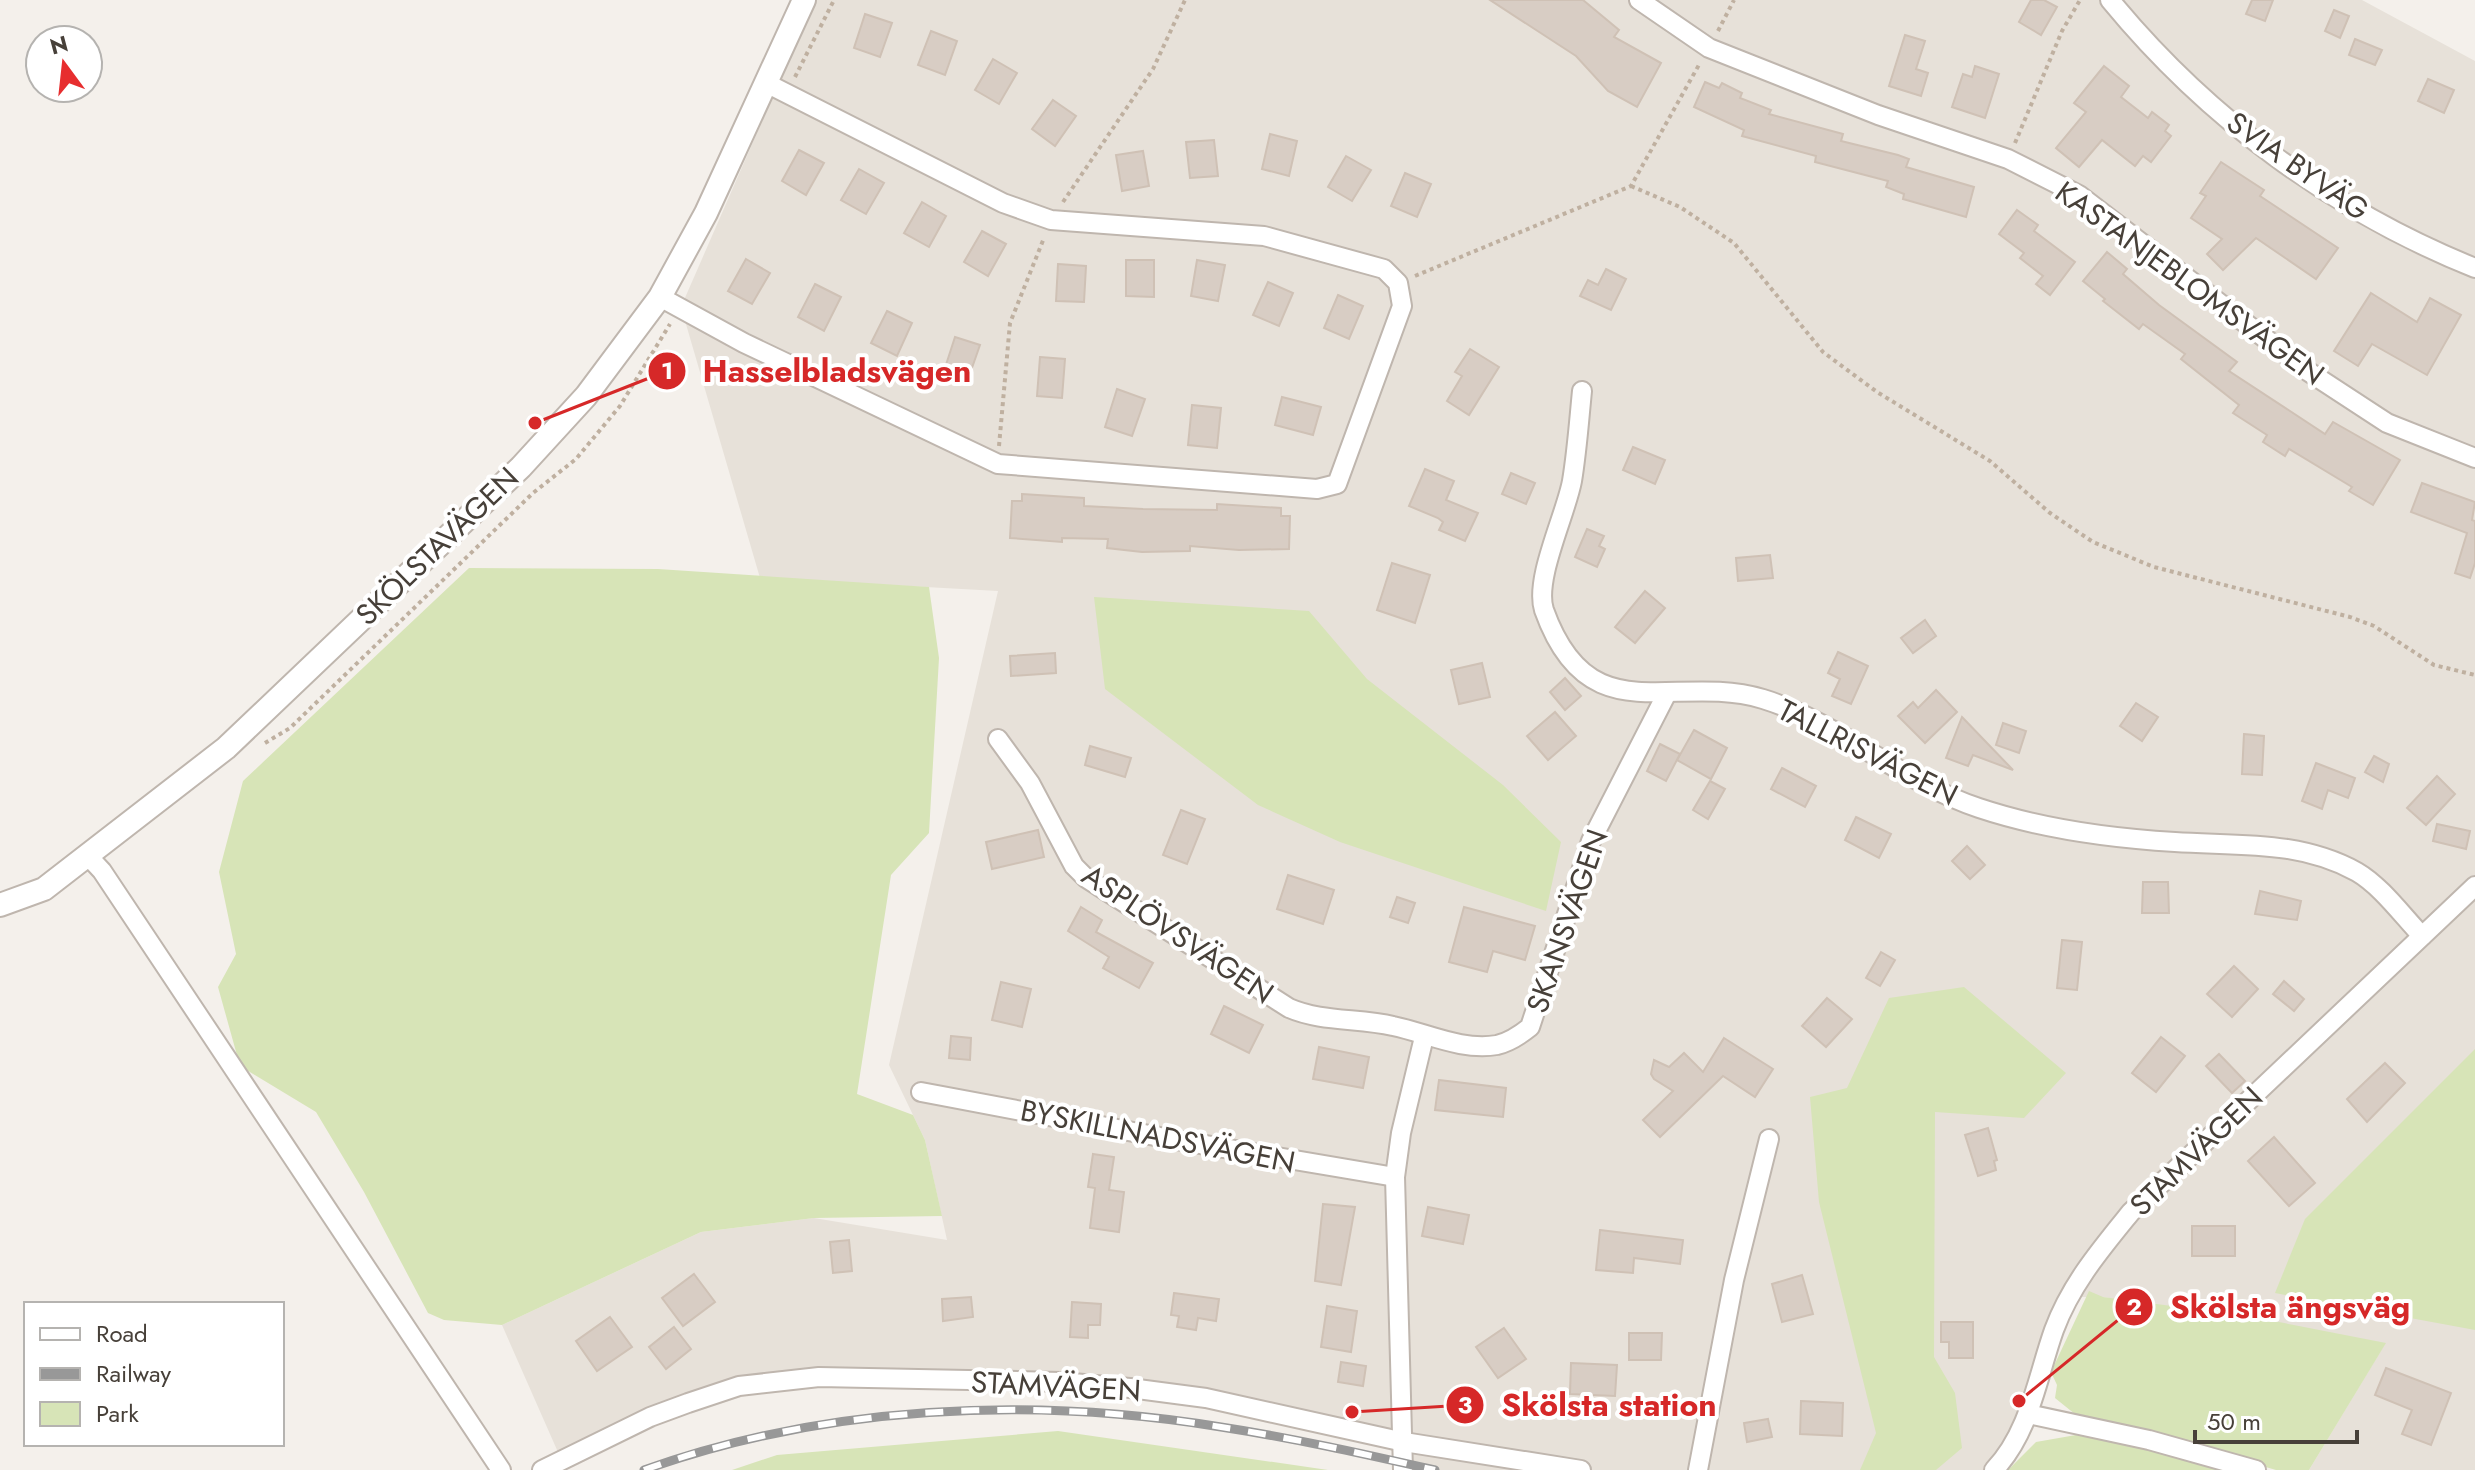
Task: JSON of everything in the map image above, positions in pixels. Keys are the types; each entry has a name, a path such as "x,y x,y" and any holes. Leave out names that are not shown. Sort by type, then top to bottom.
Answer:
{"street":[{"name":"SKÖLSTAVÄGEN","path":"0,905 44,889 226,748 521,467 586,396 660,297 706,213 804,0"},
{"name":"KASTANJEBLOMSVÄGEN","path":"1639,0 1709,48 1878,115 2008,159 2079,195 2309,372 2387,423 2475,458"},
{"name":"SVIA BYVÄG","path":"2110,0 2176,72 2258,145 2359,212 2475,268"},
{"path":"660,297 744,343 998,464 1317,489 1337,484 1402,306 1398,283 1384,269 1264,236 1051,220 1003,203 766,83"},
{"name":"TALLRISVÄGEN","path":"1582,391 1571,483 1543,587 1543,606 1571,659 1592,679 1633,693 1723,693 1762,699 1797,713 1976,807 2059,830 2173,842 2277,846 2315,853 2360,873 2422,936"},
{"name":"SKANSVÄGEN","path":"1424,1037 1483,1046 1500,1044 1530,1027 1591,841 1667,693"},
{"name":"ASPLÖVSVÄGEN","path":"998,739 1030,783 1074,866 1086,878 1289,1008 1306,1015 1396,1026 1424,1037"},
{"path":"89,857 111,885 501,1470"},
{"name":"STAMVÄGEN","path":"1994,1470 2011,1452 2028,1414 2055,1329 2069,1297 2085,1268 2113,1234 2178,1165 2475,886"},
{"path":"1403,1470 1395,1177 1401,1133 1424,1037"},
{"name":"BYSKILLNADSVÄGEN","path":"921,1092 1395,1177"},
{"path":"1698,1470 1734,1280 1769,1139"},
{"name":"STAMVÄGEN","path":"542,1470 650,1417 739,1386 819,1377 1061,1382 1130,1388 1206,1398 1404,1442 1581,1470"},
{"path":"2028,1414 2149,1440 2256,1470"}],"path":[{"path":"998,464 1010,323 1051,220 1153,69 1185,0"},
{"path":"1398,283 1631,186 1734,0"},
{"path":"2008,159 2062,31 2080,0"},
{"path":"1631,186 1680,207 1734,243 1823,352 1877,392 1990,461 2050,513 2093,542 2154,567 2350,617 2374,626 2434,665 2475,675"}],"shaded area":[{"path":"815,0 2362,0 2475,61 2475,1470 2309,1470 2385,1344 2103,1297 2069,1297 1994,1470 1403,1470 1404,1443 1206,1398 1061,1382 739,1386 561,1459 502,1325 701,1232 814,1218 947,1240 925,1140 889,1065 998,591 760,578 681,307"}],"green space":[{"path":"469,568 658,569 929,587 939,658 929,833 891,875 857,1094 913,1115 925,1140 942,1216 814,1218 701,1232 502,1325 444,1320 428,1313 364,1192 316,1112 240,1066 218,987 236,954 219,872 243,781"},
{"path":"1094,597 1309,611 1367,679 1503,785 1561,842 1546,911 1340,842 1258,805 1105,689"},
{"path":"1964,987 2066,1073 2024,1118 1935,1112 1934,1357 1955,1393 1962,1448 1936,1470 1860,1470 1876,1433 1819,1202 1810,1097 1847,1088 1889,998"},
{"path":"2475,1049 2475,1330 2275,1293 2305,1219"},
{"path":"2089,1291 2103,1297 2248,1316 2386,1343 2309,1470 2276,1470 2105,1420 2081,1419 2055,1398 2057,1385 2051,1372"},
{"path":"1058,1431 1328,1470 732,1470 777,1455"},
{"path":"2076,1435 2161,1452 2221,1470 2008,1470 2036,1442"}],"building":[{"path":"1490,0 1583,0 1619,30 1614,37 1661,63 1637,107 1608,91 1576,56"},
{"path":"2031,0 2044,0 2057,7 2041,35 2019,22"},
{"path":"2252,0 2273,0 2265,21 2246,14"},
{"path":"2334,10 2349,16 2340,38 2325,31"},
{"path":"865,14 892,23 880,57 854,48"},
{"path":"931,31 957,41 945,75 918,65"},
{"path":"1905,35 1925,41 1916,69 1928,73 1921,96 1889,86"},
{"path":"2355,39 2382,50 2375,65 2349,55"},
{"path":"993,59 1017,73 999,104 975,90"},
{"path":"1975,66 1999,74 1985,118 1952,107 1963,74 1972,77"},
{"path":"2104,66 2129,86 2121,97 2148,118 2152,112 2169,125 2165,131 2171,136 2151,162 2143,156 2135,166 2102,140 2079,167 2056,148 2086,112 2074,103"},
{"path":"2428,79 2454,90 2444,113 2418,101"},
{"path":"1705,82 1719,88 1722,83 1742,93 1740,98 1771,110 1769,114 1843,134 1841,141 1898,155 1909,159 1906,167 1974,187 1966,217 1903,199 1904,194 1886,187 1888,181 1815,162 1816,156 1742,136 1744,130 1694,107"},
{"path":"1053,100 1076,116 1055,146 1032,129"},
{"path":"1270,134 1297,141 1289,176 1262,169"},
{"path":"1214,140 1218,176 1190,178 1186,142"},
{"path":"799,150 824,163 806,195 782,181"},
{"path":"1143,151 1149,186 1122,191 1116,155"},
{"path":"1346,156 1371,170 1352,201 1328,187"},
{"path":"2221,162 2264,190 2260,196 2338,248 2316,279 2256,238 2223,270 2207,254 2222,239 2191,218 2206,196 2200,193"},
{"path":"859,169 884,183 866,214 841,200"},
{"path":"1405,173 1431,184 1417,217 1391,206"},
{"path":"922,202 946,216 929,247 904,233"},
{"path":"2017,210 2038,225 2034,231 2075,262 2050,295 2036,284 2043,276 2020,258 2024,253 1999,234"},
{"path":"982,231 1006,244 988,276 964,262"},
{"path":"2107,252 2127,269 2123,274 2159,305 2237,362 2229,371 2325,434 2333,422 2400,460 2373,505 2349,491 2352,487 2289,449 2285,456 2263,442 2267,435 2233,413 2239,405 2181,359 2185,354 2143,324 2139,329 2103,301 2105,299 2083,281"},
{"path":"746,259 770,273 752,304 728,291"},
{"path":"1126,260 1154,260 1154,297 1126,296"},
{"path":"1197,260 1225,265 1218,301 1191,296"},
{"path":"1058,264 1086,266 1084,302 1056,301"},
{"path":"1606,269 1626,279 1611,310 1580,296 1588,280 1598,285"},
{"path":"1268,282 1293,293 1279,326 1253,315"},
{"path":"815,284 841,297 824,331 798,317"},
{"path":"2371,293 2417,322 2430,298 2461,315 2427,375 2372,344 2358,366 2334,351"},
{"path":"1338,295 1363,306 1349,339 1324,328"},
{"path":"887,311 912,323 897,356 871,343"},
{"path":"955,337 980,345 967,382 943,374"},
{"path":"1470,349 1499,367 1469,415 1447,401 1462,376 1455,372"},
{"path":"1040,357 1065,359 1062,398 1037,396"},
{"path":"1117,389 1145,399 1132,436 1105,427"},
{"path":"1282,397 1321,407 1313,435 1275,425"},
{"path":"1192,405 1221,408 1217,448 1188,445"},
{"path":"1633,447 1665,460 1655,484 1623,470"},
{"path":"1425,469 1454,481 1446,500 1478,513 1465,541 1439,530 1443,522 1438,518 1409,506"},
{"path":"1511,473 1535,483 1526,504 1502,494"},
{"path":"2422,483 2475,502 2472,520 2475,521 2475,563 2470,578 2455,573 2467,533 2411,512"},
{"path":"1022,494 1084,498 1084,506 1217,510 1217,504 1281,508 1281,516 1290,516 1289,549 1239,550 1190,546 1190,551 1142,552 1107,548 1108,539 1062,538 1062,542 1010,538 1012,501 1022,501"},
{"path":"1587,529 1604,536 1599,546 1605,549 1597,567 1575,557"},
{"path":"1770,555 1773,578 1738,581 1736,558"},
{"path":"1392,563 1430,575 1415,623 1377,610"},
{"path":"1645,591 1665,608 1635,643 1615,627"},
{"path":"1925,620 1936,636 1913,653 1901,638"},
{"path":"1838,652 1868,666 1851,704 1832,696 1840,679 1828,673"},
{"path":"1055,653 1056,673 1011,676 1010,656"},
{"path":"1482,663 1490,697 1459,704 1451,670"},
{"path":"1565,678 1581,696 1565,710 1550,692"},
{"path":"1936,690 1957,712 1925,743 1898,716 1913,702 1918,708"},
{"path":"2136,703 2158,717 2142,741 2120,726"},
{"path":"1555,712 1576,736 1548,760 1527,736"},
{"path":"1962,717 2013,770 1973,755 1968,766 1946,758"},
{"path":"2003,723 2026,731 2019,753 1996,745"},
{"path":"1694,730 1727,748 1711,779 1677,760"},
{"path":"2244,734 2264,736 2262,775 2242,774"},
{"path":"1660,744 1680,754 1666,781 1647,771"},
{"path":"1090,746 1131,758 1125,777 1085,765"},
{"path":"2374,756 2389,764 2383,782 2365,772"},
{"path":"2316,763 2355,778 2348,798 2328,790 2322,809 2302,801"},
{"path":"1782,768 1816,786 1805,807 1771,789"},
{"path":"2437,776 2455,794 2426,825 2407,808"},
{"path":"1710,781 1725,789 1708,819 1693,810"},
{"path":"1181,810 1205,819 1187,864 1163,855"},
{"path":"1856,817 1891,834 1879,858 1845,840"},
{"path":"2437,824 2470,831 2466,849 2433,841"},
{"path":"1038,830 1044,857 992,869 986,842"},
{"path":"1967,846 1985,865 1970,879 1952,861"},
{"path":"1288,875 1334,890 1323,924 1277,909"},
{"path":"2143,882 2168,882 2169,913 2142,913"},
{"path":"2260,891 2301,901 2297,920 2255,914"},
{"path":"1397,897 1415,903 1408,923 1390,917"},
{"path":"1081,907 1102,920 1096,932 1153,963 1139,988 1103,968 1109,957 1068,931"},
{"path":"1464,907 1535,926 1525,960 1493,951 1487,972 1449,962"},
{"path":"2062,940 2082,942 2077,990 2057,988"},
{"path":"1881,952 1895,960 1880,986 1866,978"},
{"path":"2234,966 2258,989 2232,1017 2207,994"},
{"path":"2284,981 2304,999 2294,1011 2273,994"},
{"path":"1001,982 1031,989 1022,1027 992,1020"},
{"path":"1827,998 1852,1019 1826,1047 1802,1026"},
{"path":"1224,1006 1263,1025 1249,1053 1211,1034"},
{"path":"951,1036 971,1038 970,1060 949,1058"},
{"path":"2161,1037 2185,1056 2156,1092 2132,1073"},
{"path":"1724,1038 1773,1069 1755,1097 1723,1076 1660,1137 1643,1120 1673,1091 1654,1079 1651,1074 1654,1060 1669,1067 1684,1053 1703,1072"},
{"path":"1319,1047 1369,1057 1363,1088 1313,1079"},
{"path":"2219,1054 2245,1081 2232,1093 2206,1066"},
{"path":"2385,1063 2405,1083 2367,1122 2347,1099"},
{"path":"1439,1080 1506,1088 1503,1117 1435,1110"},
{"path":"1988,1128 1997,1160 1994,1161 1996,1170 1978,1176 1965,1135"},
{"path":"2274,1137 2315,1183 2289,1206 2248,1161"},
{"path":"1093,1154 1114,1157 1109,1190 1124,1192 1119,1232 1090,1228 1095,1188 1088,1187"},
{"path":"1323,1204 1355,1207 1341,1285 1315,1281"},
{"path":"1428,1207 1469,1215 1463,1244 1422,1236"},
{"path":"2192,1226 2235,1226 2235,1256 2192,1256"},
{"path":"1600,1230 1683,1240 1680,1264 1634,1258 1633,1273 1596,1270"},
{"path":"849,1240 852,1271 833,1273 830,1242"},
{"path":"694,1274 715,1302 683,1326 662,1298"},
{"path":"1802,1275 1813,1314 1782,1322 1772,1284"},
{"path":"1174,1293 1219,1299 1216,1321 1198,1318 1196,1330 1177,1327 1179,1316 1171,1315"},
{"path":"971,1297 973,1317 943,1321 942,1299"},
{"path":"1072,1302 1101,1304 1100,1325 1088,1325 1088,1338 1070,1337"},
{"path":"1327,1306 1357,1311 1351,1352 1321,1347"},
{"path":"610,1317 632,1347 597,1371 576,1341"},
{"path":"1941,1322 1973,1322 1973,1358 1949,1358 1949,1342 1941,1342"},
{"path":"674,1327 691,1349 666,1369 649,1347"},
{"path":"1504,1328 1526,1359 1498,1378 1476,1347"},
{"path":"1629,1333 1662,1333 1661,1360 1629,1360"},
{"path":"1341,1362 1366,1366 1363,1386 1338,1382"},
{"path":"1571,1363 1617,1365 1615,1396 1570,1394"},
{"path":"2386,1368 2451,1393 2431,1445 2402,1434 2412,1410 2375,1395"},
{"path":"1801,1401 1843,1403 1842,1436 1800,1434"},
{"path":"1768,1419 1772,1437 1747,1442 1744,1423"}],"railway":[{"path":"644,1470 713,1448 784,1432 929,1412 1003,1410 1149,1417 1302,1441 1435,1470"}],"place":[{"name":"Hasselbladsvägen","path":"535,423"},
{"name":"Skölsta ängsväg","path":"2019,1401"},
{"name":"Skölsta station","path":"1352,1412"}]}
